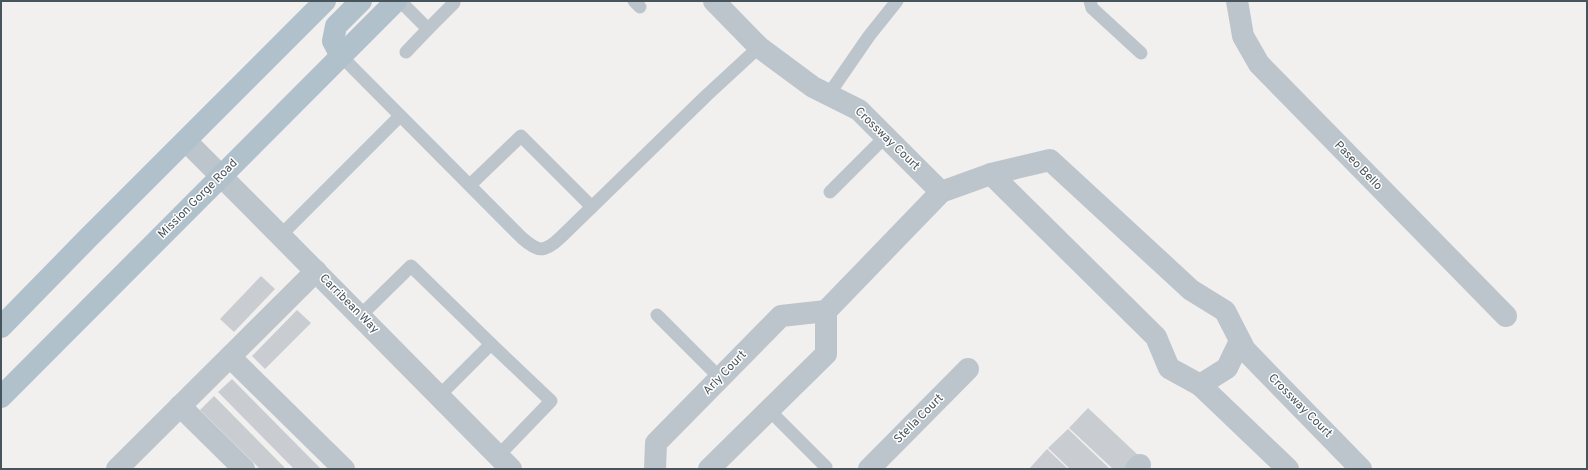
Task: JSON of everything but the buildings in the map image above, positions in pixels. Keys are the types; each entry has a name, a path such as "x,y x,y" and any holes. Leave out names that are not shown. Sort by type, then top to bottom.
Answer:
{"main road":[{"path":"1,327 325,1"},
{"path":"341,56 333,41 336,26 361,1"},
{"name":"Mission Gorge Road","path":"1,397 396,1"}],"street":[{"name":"Crossway Court","path":"714,1 759,47 813,87 859,110 941,192 999,172 1050,160 1190,290 1225,311 1245,350 1362,469"},
{"name":"Paseo Bello","path":"1237,1 1243,36 1259,64 1506,316"},
{"name":"Carribean Way","path":"186,141 281,235 504,462"},
{"path":"999,172 1156,337 1169,368 1200,385 1288,469"},
{"path":"710,469 826,354 826,311 941,192"},
{"path":"117,469 316,271"},
{"name":"Arly Court","path":"655,469 656,442 781,316 826,311"},
{"path":"1200,385 1226,368 1240,341"},
{"path":"230,357 344,469"},
{"name":"Stella Court","path":"869,469 968,369"},
{"path":"180,406 244,469"}],"lane":[{"path":"400,1 428,30"},
{"path":"829,94 869,36 897,1"},
{"path":"1090,1 1092,8 1141,53"},
{"path":"406,52 454,3"},
{"path":"341,56 522,238 535,248 542,249 550,247 707,95 759,47"},
{"path":"281,235 400,116"},
{"path":"470,186 521,136 592,207"},
{"path":"830,192 886,136"},
{"path":"360,316 411,266 552,401 504,462"},
{"path":"657,315 720,378"},
{"path":"439,396 492,344"},
{"path":"769,410 826,467"}]}
